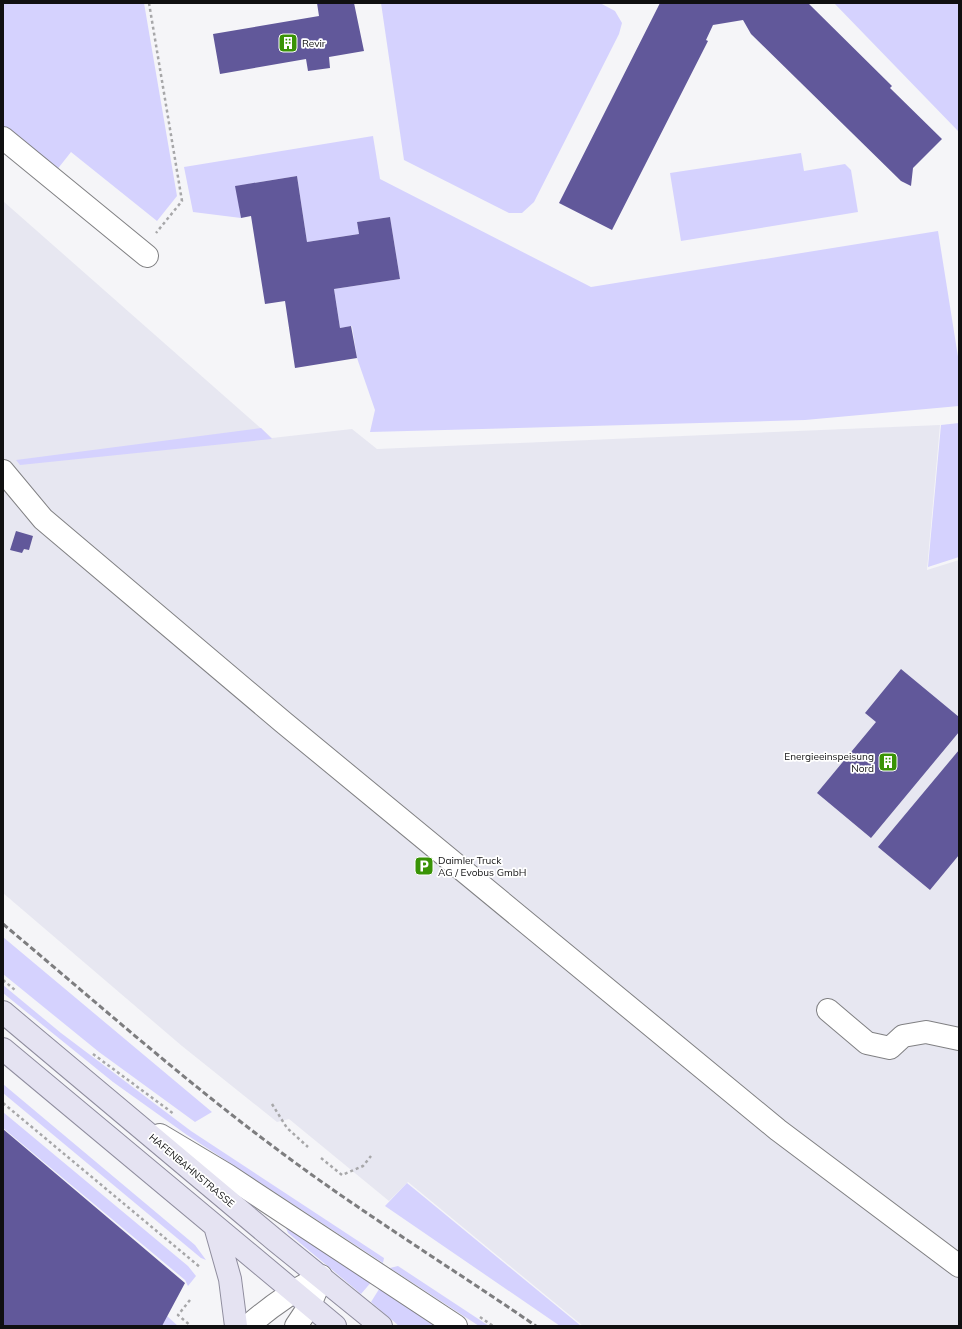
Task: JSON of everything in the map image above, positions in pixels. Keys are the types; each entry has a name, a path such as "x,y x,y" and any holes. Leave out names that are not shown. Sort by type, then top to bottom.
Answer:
{"main road":[{"name":"HAFENBAHNSTRASSE","path":"3,1012 276,1241 381,1326"},
{"path":"3,1050 335,1326"},
{"path":"215,1226 230,1278 236,1326"}],"street":[{"path":"3,138 144,254"},
{"path":"3,471 10,493 43,519 382,804 778,1130 959,1266"},
{"path":"828,1010 867,1043 890,1048 902,1036 926,1032 959,1039"},
{"path":"131,1118 227,1175 456,1326"},
{"path":"248,1326 271,1306 292,1291 321,1276"},
{"path":"296,1326 310,1305 321,1276"}],"path":[{"path":"144,254 182,201 150,3"},
{"path":"3,980 21,995"},
{"path":"90,1051 175,1114"},
{"path":"3,1103 205,1272"},
{"path":"272,1104 287,1128 308,1147"},
{"path":"321,1158 342,1176 362,1166 371,1156"},
{"path":"190,1300 178,1315 191,1326"}],"shaded area":[{"path":"3,3 144,3 177,196 157,221 71,152 56,171 3,128"},
{"path":"381,3 600,3 615,11 622,23 619,34 534,202 522,213 509,213 404,160"},
{"path":"834,3 959,3 959,132"},
{"path":"373,136 380,179 591,287 938,231 959,363 959,406 805,420 370,432 375,410 357,358 352,326 340,328 334,289 400,279 390,217 357,222 359,234 307,242 297,176 236,186 241,218 193,212 184,167"},
{"path":"801,153 804,171 845,164 851,170 858,212 681,241 670,173"},
{"name":"Daimler Truck AG / Evobus GmbH","path":"3,201 272,438 352,429 377,449 940,425 927,570 959,560 959,1326 583,1326 408,1182 389,1201 289,1119 277,1122 182,1046 3,893"},
{"path":"959,423 959,557 928,567 941,425"},
{"path":"261,428 272,439 20,465 16,460"},
{"path":"3,937 212,1112 195,1122 99,1052 3,974"},
{"path":"3,985 61,1033 191,1131 384,1258 383,1263 187,1135 113,1082 3,993"},
{"path":"3,1084 195,1245 206,1260 201,1258 3,1093"},
{"path":"3,1112 188,1266 196,1276 188,1286 185,1280 3,1128"},
{"path":"407,1183 581,1326 560,1326 385,1206"},
{"path":"288,1226 373,1280 361,1294 288,1233 286,1228"},
{"path":"398,1266 489,1326 479,1326 390,1268"},
{"path":"381,1286 441,1326 399,1326 371,1302"},
{"path":"167,1316 178,1326 162,1326"}],"building":[{"name":"Revir","path":"317,3 354,3 364,51 329,57 330,68 308,71 306,59 220,74 213,34 319,16"},
{"path":"660,3 808,3 892,86 890,88 942,139 913,168 911,186 901,181 751,34 743,20 713,25 706,40 708,41 612,230 559,203"},
{"path":"297,176 307,242 359,234 357,222 390,217 400,279 334,289 340,328 351,326 357,358 295,368 285,301 265,304 251,216 241,218 235,186"},
{"path":"16,531 33,536 29,550 24,549 22,553 10,550"},
{"name":"Energieeinspeisung Nord","path":"901,669 959,717 959,732 871,838 817,793 876,722 865,713"},
{"path":"959,750 959,855 930,890 878,847"},
{"path":"3,1129 185,1283 162,1326 3,1326"}],"railway":[{"path":"3,924 143,1042 250,1129 348,1200 536,1326"}],"place":[{"name":"Revir","path":"288,43"},
{"name":"Energieeinspeisung Nord","path":"888,762"},
{"name":"Daimler Truck AG / Evobus GmbH","path":"424,866"}]}
